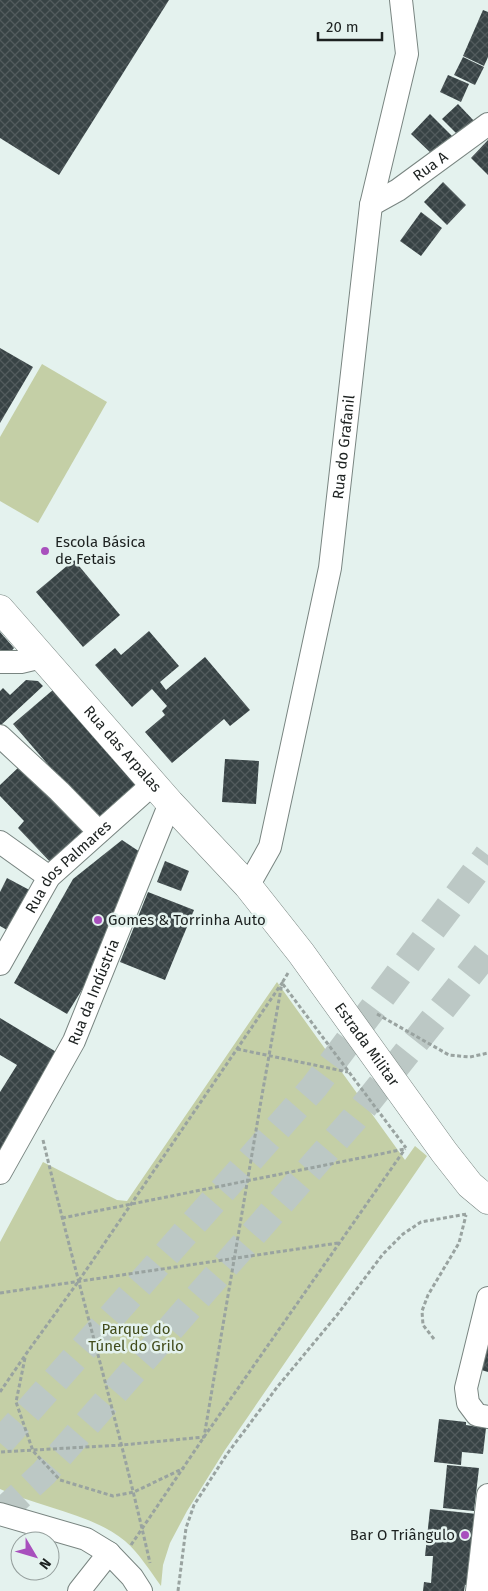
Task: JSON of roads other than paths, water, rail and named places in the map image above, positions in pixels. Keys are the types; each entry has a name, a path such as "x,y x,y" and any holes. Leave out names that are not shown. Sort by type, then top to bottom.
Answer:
{"street":[{"name":"Rua do Grafanil","path":"248,886 270,847 330,568 371,205 407,54 401,0"},
{"name":"Rua A","path":"371,205 398,190 488,124"},
{"name":"Rua das Arpalas","path":"0,609 161,793 248,886"},
{"path":"0,662 21,662 42,657"},
{"path":"0,736 59,791 98,832"},
{"name":"Rua dos Palmares","path":"0,964 50,877 98,832 161,793"},
{"name":"Rua da Indústria","path":"0,1173 74,1041 161,793"},
{"path":"0,842 50,877"},
{"name":"Estrada Militar","path":"248,886 301,953 482,1202"},
{"path":"488,1298 466,1388 468,1403 477,1415 488,1416"},
{"path":"477,1591 486,1527 488,1495"},
{"path":"0,1514 86,1539 114,1558 141,1591"},
{"path":"79,1591 114,1558"}],"tunnel":[{"path":"0,1443 314,1087 488,855"},
{"path":"0,1514 44,1473 354,1119 488,951"}],"place":[{"name":"Escola Básica de Fetais","path":"45,551"},
{"name":"Gomes & Torrinha Auto","path":"98,920"},
{"name":"Bar O Triângulo","path":"465,1535"}],"park label":[{"name":"Parque do Túnel do Grilo","path":"136,1338"}]}
